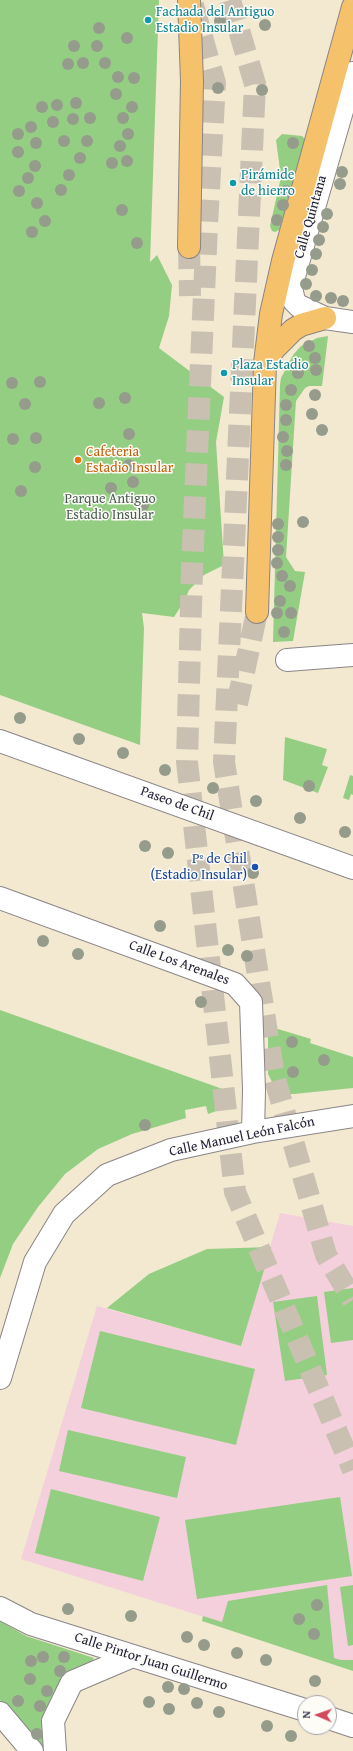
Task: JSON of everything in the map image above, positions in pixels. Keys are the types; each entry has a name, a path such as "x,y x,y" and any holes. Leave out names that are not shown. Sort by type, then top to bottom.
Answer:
{"highway":[{"path":"189,0 192,82 189,247"},
{"path":"257,612 265,363 271,314 278,282 353,7"},
{"path":"265,363 274,349 293,330 301,325 325,318"}],"street":[{"name":"Calle Quintana","path":"353,73 291,287 294,300 299,306 325,318 353,322"},
{"path":"287,660 353,655"},
{"name":"Paseo de Chil","path":"0,741 353,868"},
{"name":"Calle Los Arenales","path":"0,898 235,984 251,1002 254,1090 253,1132"},
{"name":"Calle Manuel León Falcón","path":"0,1378 35,1262 64,1214 107,1175 171,1150 253,1132 345,1116 353,1116"},
{"name":"Calle Pintor Juan Guillermo","path":"0,1608 31,1624 297,1707"},
{"path":"55,1751 53,1721 72,1682 133,1656"},
{"path":"0,1713 32,1751"},
{"path":"337,1721 353,1726"}],"shaded area":[{"path":"280,1213 353,1226 353,1664 21,1559 97,1306 241,1346"}],"green space":[{"name":"Parque Antiguo Estadio Insular","path":"0,0 159,0 150,262 157,255 172,285 169,316 159,348 224,397 216,442 224,565 204,575 189,590 185,600 174,617 142,613 144,628 140,745 0,695"},
{"path":"282,134 302,136 305,139 283,228 275,232 272,231 270,226 281,177 276,140"},
{"path":"328,336 322,386 309,386 305,388 296,401 286,557 295,571 305,572 293,641 273,642 281,378 293,355 301,346 317,338"},
{"path":"285,737 327,749 322,765 328,767 318,793 283,780"},
{"path":"350,775 353,776 353,795 351,794 349,800 343,798"},
{"path":"0,1010 231,1092 229,1098 219,1110 208,1114 206,1106 185,1110 186,1118 132,1134 98,1149 65,1174 38,1207 13,1244 0,1278"},
{"path":"268,1026 311,1039 310,1043 353,1057 353,1088 294,1094 288,1094 282,1090 272,1082 268,1074"},
{"path":"271,1247 241,1346 107,1308 149,1274 207,1249"},
{"path":"353,1288 353,1340 331,1343 324,1292"},
{"path":"317,1296 327,1375 285,1381 273,1302"},
{"path":"100,1331 255,1369 236,1445 81,1408"},
{"path":"68,1430 186,1457 177,1498 59,1471"},
{"path":"51,1489 160,1517 143,1581 35,1553"},
{"path":"340,1497 352,1576 197,1599 185,1520"},
{"path":"327,1585 334,1658 341,1660 353,1660 353,1671 202,1621 203,1616 222,1622 228,1601"},
{"path":"353,1585 353,1645 348,1646 340,1587"},
{"path":"0,1621 26,1636 94,1658 47,1751 38,1751 0,1700"}],"tunnel":[{"path":"230,0 255,84 224,762 274,1076 326,1255 353,1300"},
{"path":"193,5 215,83 207,225 192,568 187,762 235,1192 353,1470"},
{"path":"189,247 190,296"},
{"path":"237,704 257,612"}],"place":[{"name":"Fachada del Antiguo Estadio Insular","path":"148,20"},
{"name":"Pirámide de hierro","path":"233,183"},
{"name":"Plaza Estadio Insular","path":"224,373"},
{"name":"Cafeteria Estadio Insular","path":"78,460"},
{"name":"Pº de Chil (Estadio Insular)","path":"255,867"}]}
